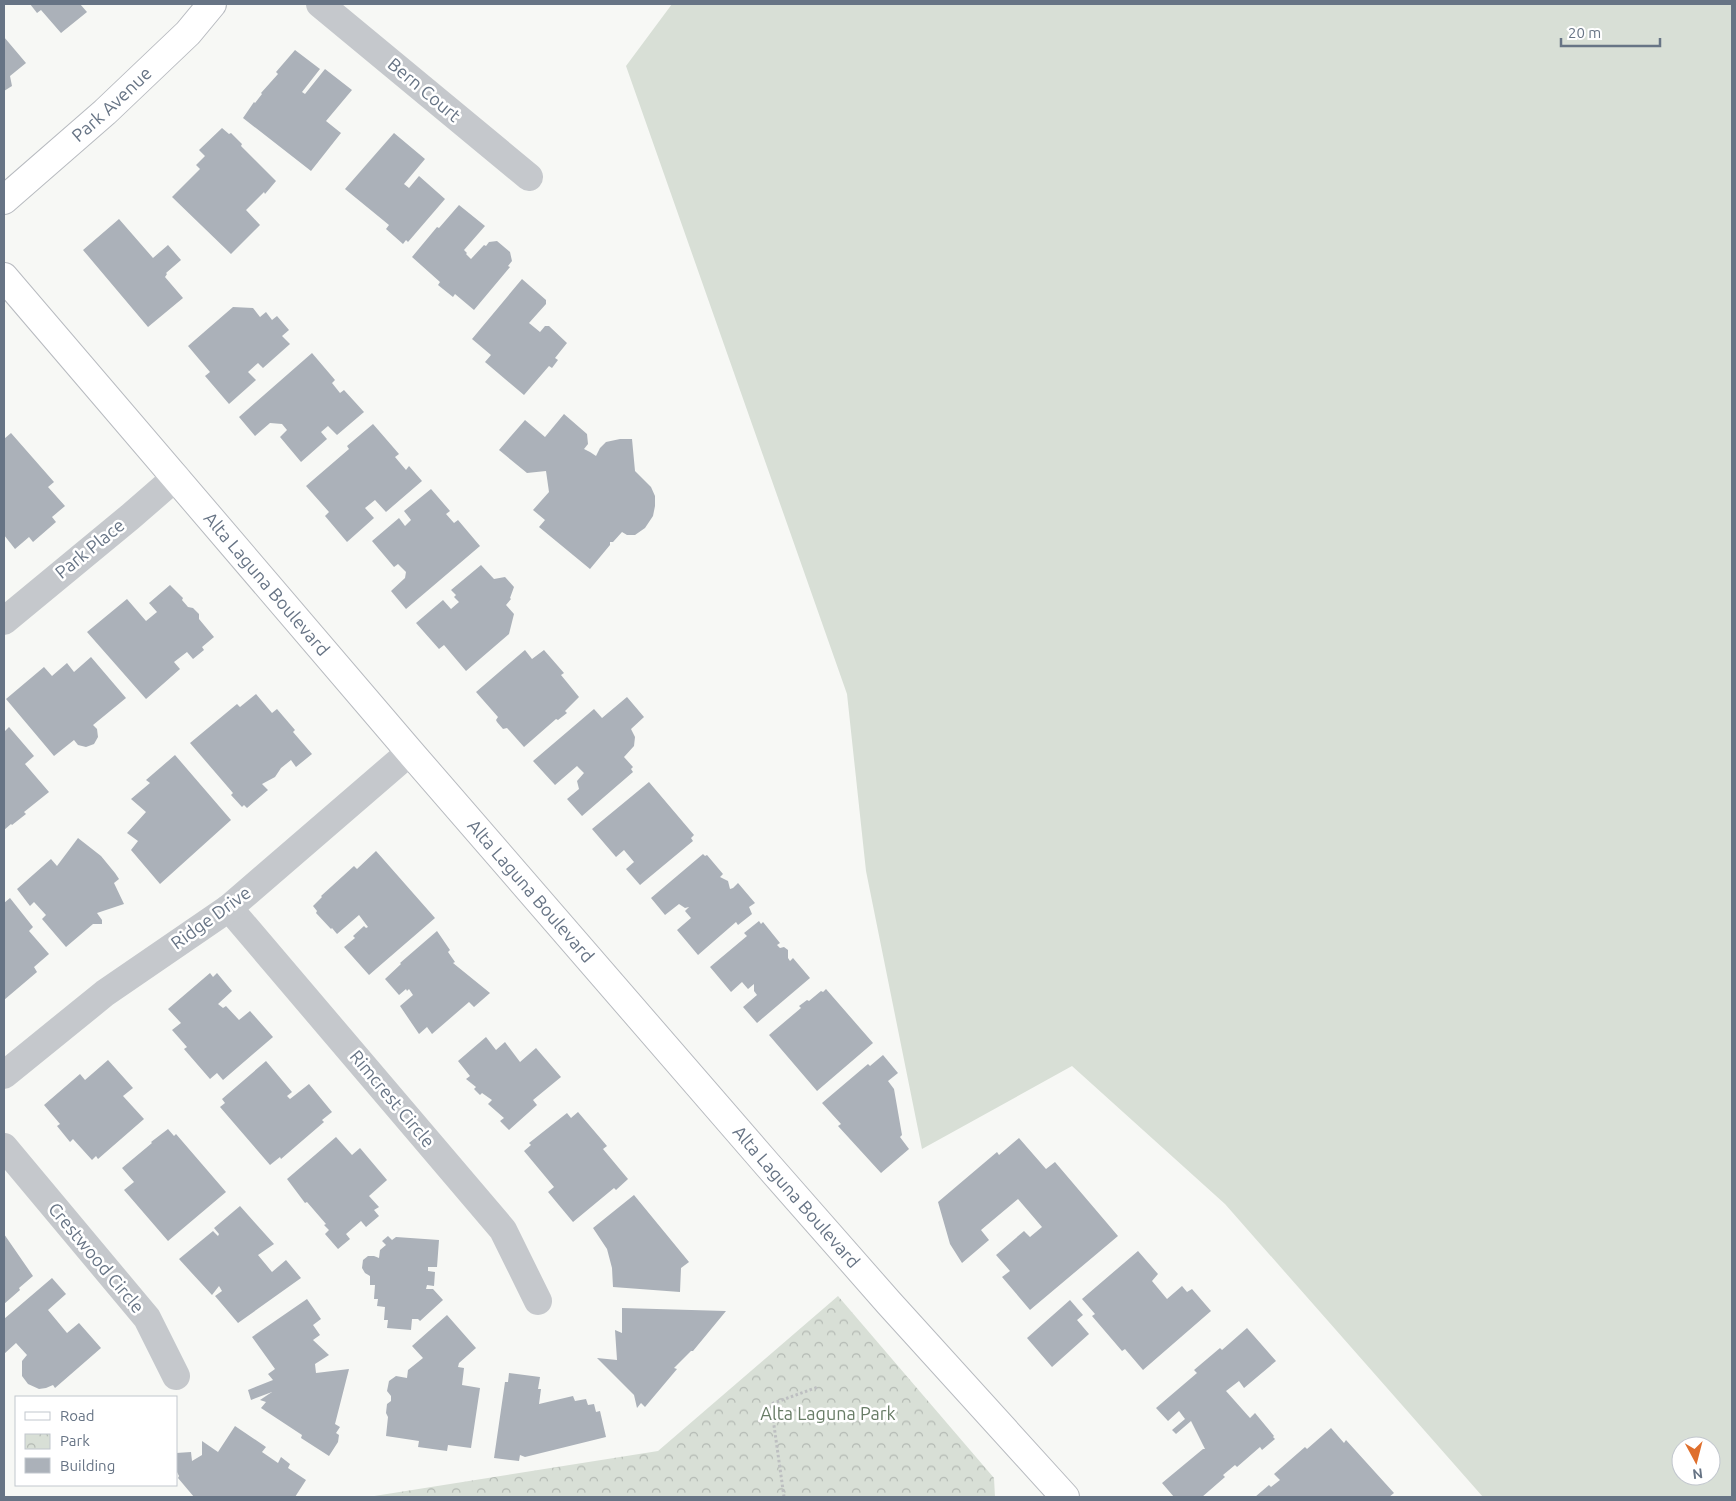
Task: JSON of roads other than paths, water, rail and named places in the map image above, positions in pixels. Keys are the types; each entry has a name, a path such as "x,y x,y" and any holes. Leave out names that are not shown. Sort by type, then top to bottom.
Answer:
{"street":[{"name":"Park Avenue","path":"4,200 106,112 188,33 212,4"},
{"name":"Bern Court","path":"320,4 529,177"},
{"name":"Alta Laguna Boulevard","path":"4,277 410,752 889,1303 1065,1497"},
{"name":"Park Place","path":"4,621 130,517 176,476"},
{"name":"Ridge Drive","path":"4,1075 105,993 229,908 410,752"},
{"name":"Rimcrest Circle","path":"229,908 503,1230 538,1301"},
{"name":"Crestwood Circle","path":"4,1147 147,1318 176,1376"}],"park label":[{"name":"Alta Laguna Park","path":"828,1414"}]}
